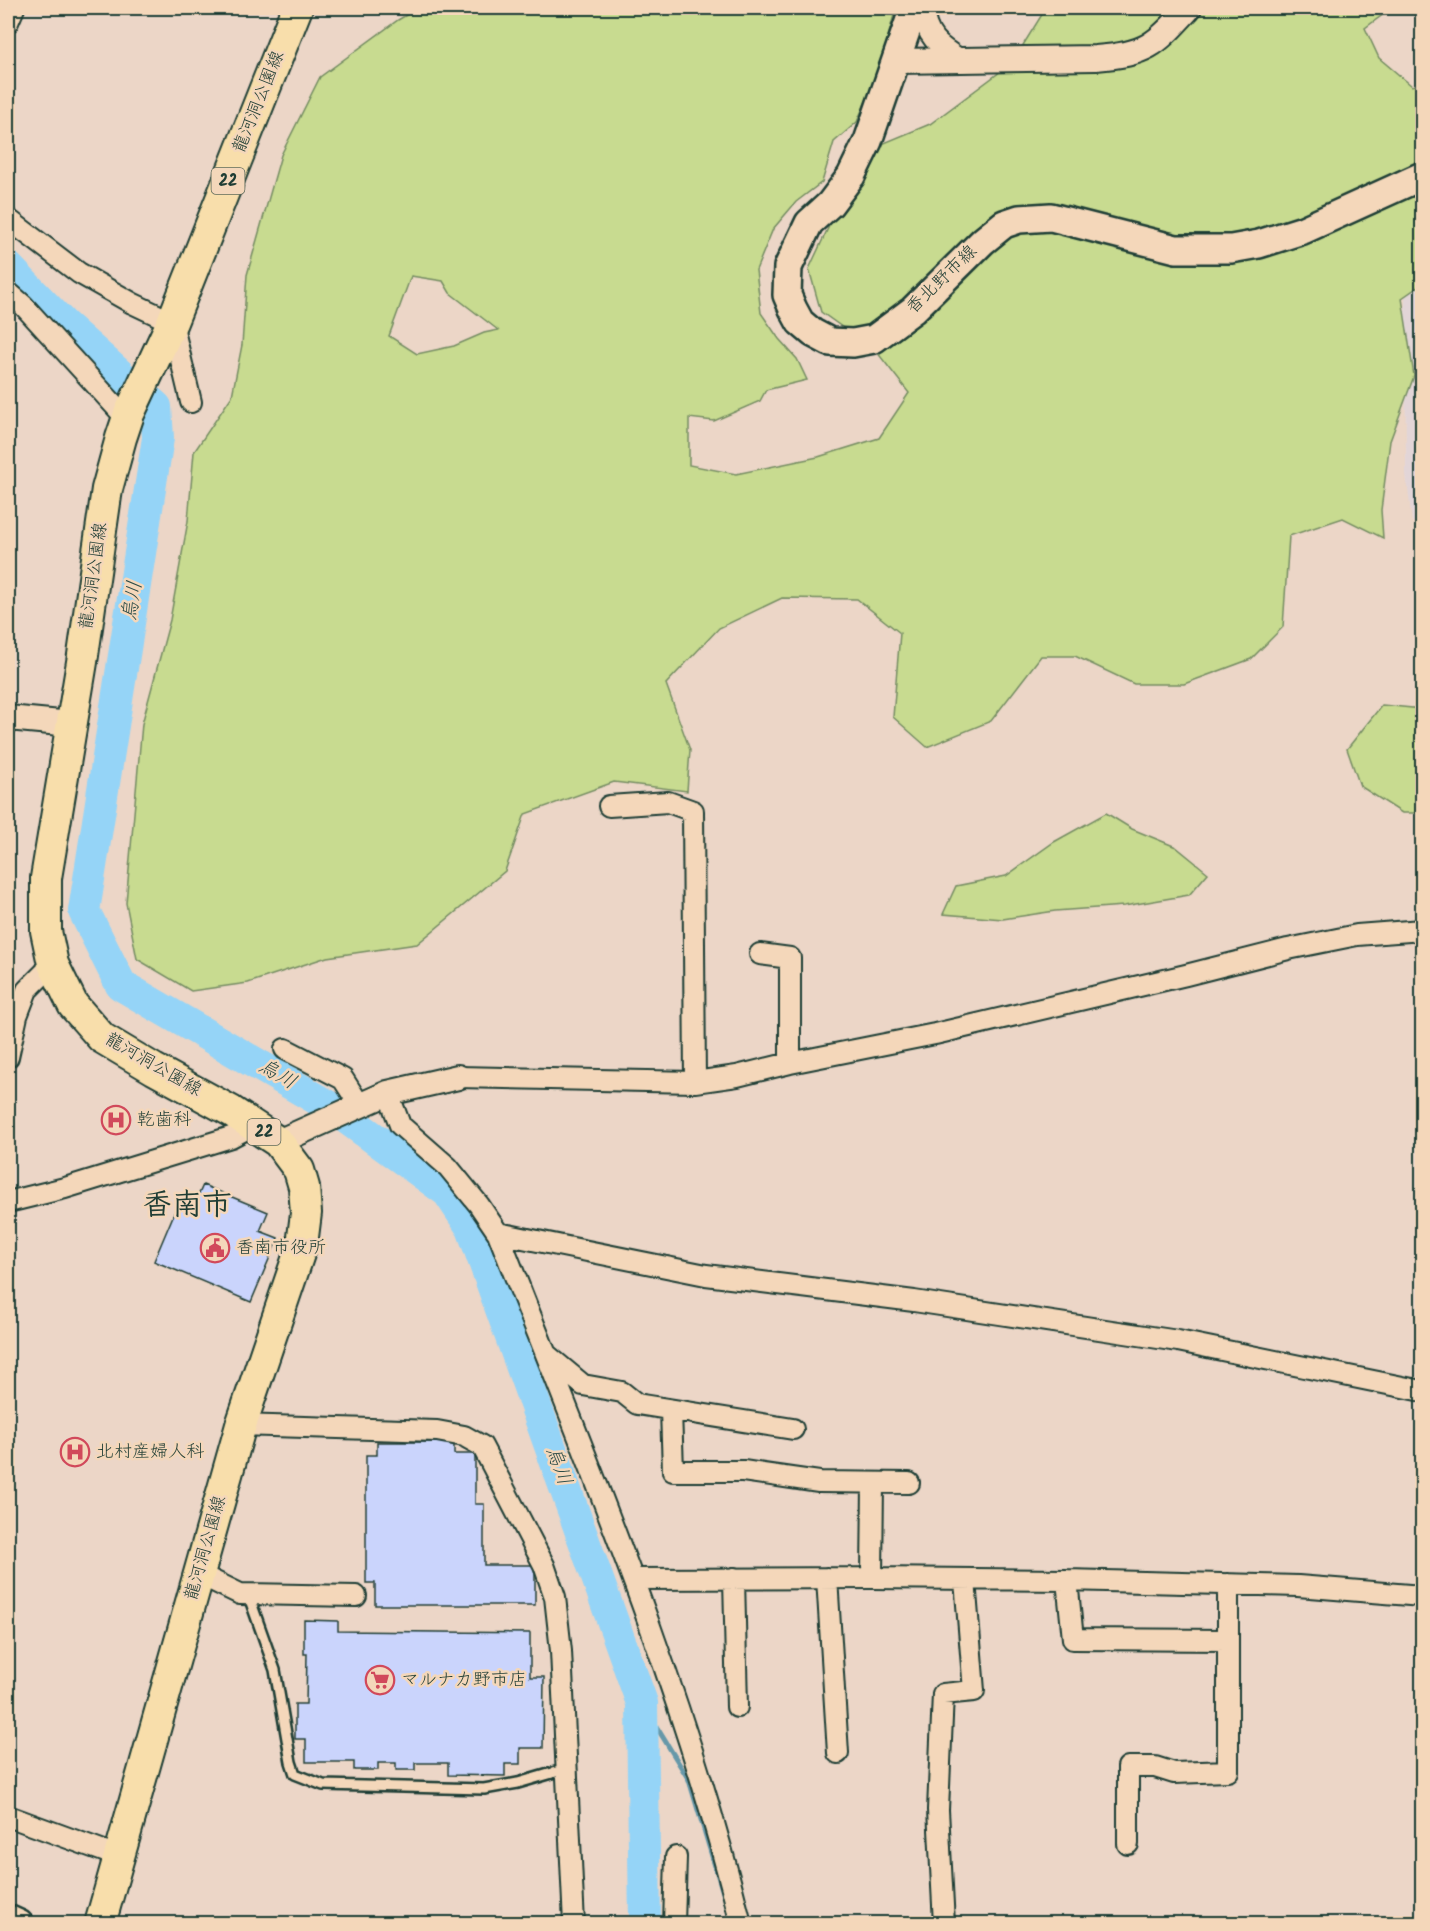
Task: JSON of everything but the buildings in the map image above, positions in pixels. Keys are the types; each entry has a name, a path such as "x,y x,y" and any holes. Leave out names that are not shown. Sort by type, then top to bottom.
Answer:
{"main road":[{"name":"龍河洞公園線","path":"100,1923 241,1425 302,1245 306,1213 304,1187 287,1138 254,1125 102,1038 73,1005 53,964 46,931 46,878 82,662 107,489 128,416 172,322 297,8"},
{"name":"香北野市線","path":"914,8 868,141 851,176 830,204 809,223 788,267 787,295 793,309 800,321 813,333 830,342 853,343 874,339 914,310 966,255 1004,224 1018,219 1051,217 1176,249 1231,249 1258,244 1303,230 1422,176"},
{"path":"8,1919 19,1923"}],"street":[{"path":"8,21 14,8"},
{"path":"923,8 933,40 961,60"},
{"path":"897,60 1126,56 1148,47 1162,37 1189,8"},
{"path":"8,219 79,273 132,303 172,322 190,402"},
{"path":"8,292 128,416"},
{"path":"8,718 71,724"},
{"path":"609,806 668,802 693,811 695,1082"},
{"path":"287,1138 388,1093 458,1077 695,1082 737,1076 935,1034 1288,949 1357,935 1422,930"},
{"path":"759,954 790,958 790,1063"},
{"path":"8,1057 17,1016 27,990 53,964"},
{"path":"285,1049 343,1079 359,1104"},
{"path":"388,1093 400,1125 448,1167 498,1233 634,1579 694,1753 727,1862 741,1923"},
{"path":"8,1202 65,1188 231,1137 254,1125"},
{"path":"498,1233 706,1275 914,1301 1178,1341 1422,1391"},
{"path":"545,1353 583,1385 622,1392 637,1404 793,1429"},
{"path":"671,1410 673,1471 743,1472 819,1482 909,1484"},
{"path":"241,1425 437,1431 464,1436 482,1446 544,1565 555,1597 561,1651 574,1923"},
{"path":"872,1578 873,1483"},
{"path":"199,1574 240,1594 356,1596"},
{"path":"734,1578 737,1707"},
{"path":"827,1578 838,1753"},
{"path":"634,1579 1067,1580 1298,1586 1422,1596"},
{"path":"944,1923 938,1810 943,1694 974,1691 965,1580"},
{"path":"1067,1580 1073,1639 1228,1640"},
{"path":"1128,1844 1128,1767 1155,1767 1174,1773 1228,1771 1228,1584"},
{"path":"8,1816 120,1857"},
{"path":"674,1923 676,1857"}],"lane":[{"path":"248,1594 275,1670 295,1774 322,1785 484,1789 518,1783 566,1769"}],"shaded area":[{"path":"1422,274 1422,530 1412,521 1406,474 1405,291"}],"green space":[{"path":"418,8 896,8 878,72 857,122 834,142 822,182 796,202 773,229 756,270 761,313 779,339 797,359 807,380 766,390 760,401 714,421 689,418 689,465 736,474 818,457 879,438 909,393 877,352 821,312 809,269 836,211 877,146 930,124 1012,63 1046,8 1392,8 1365,28 1379,58 1412,86 1422,82 1422,284 1402,298 1414,376 1390,441 1381,510 1383,538 1343,518 1289,536 1283,627 1251,659 1184,684 1134,684 1075,656 1041,656 991,721 927,747 893,717 900,633 857,599 782,598 719,628 666,684 690,750 687,791 614,782 525,814 505,871 417,944 327,957 248,983 191,991 137,959 126,903 142,724 170,620 188,521 194,452 232,396 242,345 247,275 281,155 320,77","holes":["411,276 443,281 450,293 498,330 484,333 454,346 417,354 389,336"]},
{"path":"1382,705 1422,709 1422,813 1402,813 1360,786 1347,749"},
{"path":"1106,813 1132,829 1176,847 1208,873 1189,895 1124,906 1055,911 1003,919 943,914 956,886 1006,876 1054,842"}],"waterway":[{"name":"烏川","path":"8,267 65,326 156,407 158,438 84,911 121,985 334,1109 448,1192 472,1228 642,1703 645,1924"},
{"path":"642,1703 689,1780 724,1896"}],"place":[{"name":"乾歯科","path":"116,1120"},
{"name":"香南市役所","path":"215,1248"},
{"name":"北村産婦人科","path":"75,1452"},
{"name":"マルナカ野市店","path":"380,1680"}],"district":[{"name":"香南市","path":"187,1206"}]}
